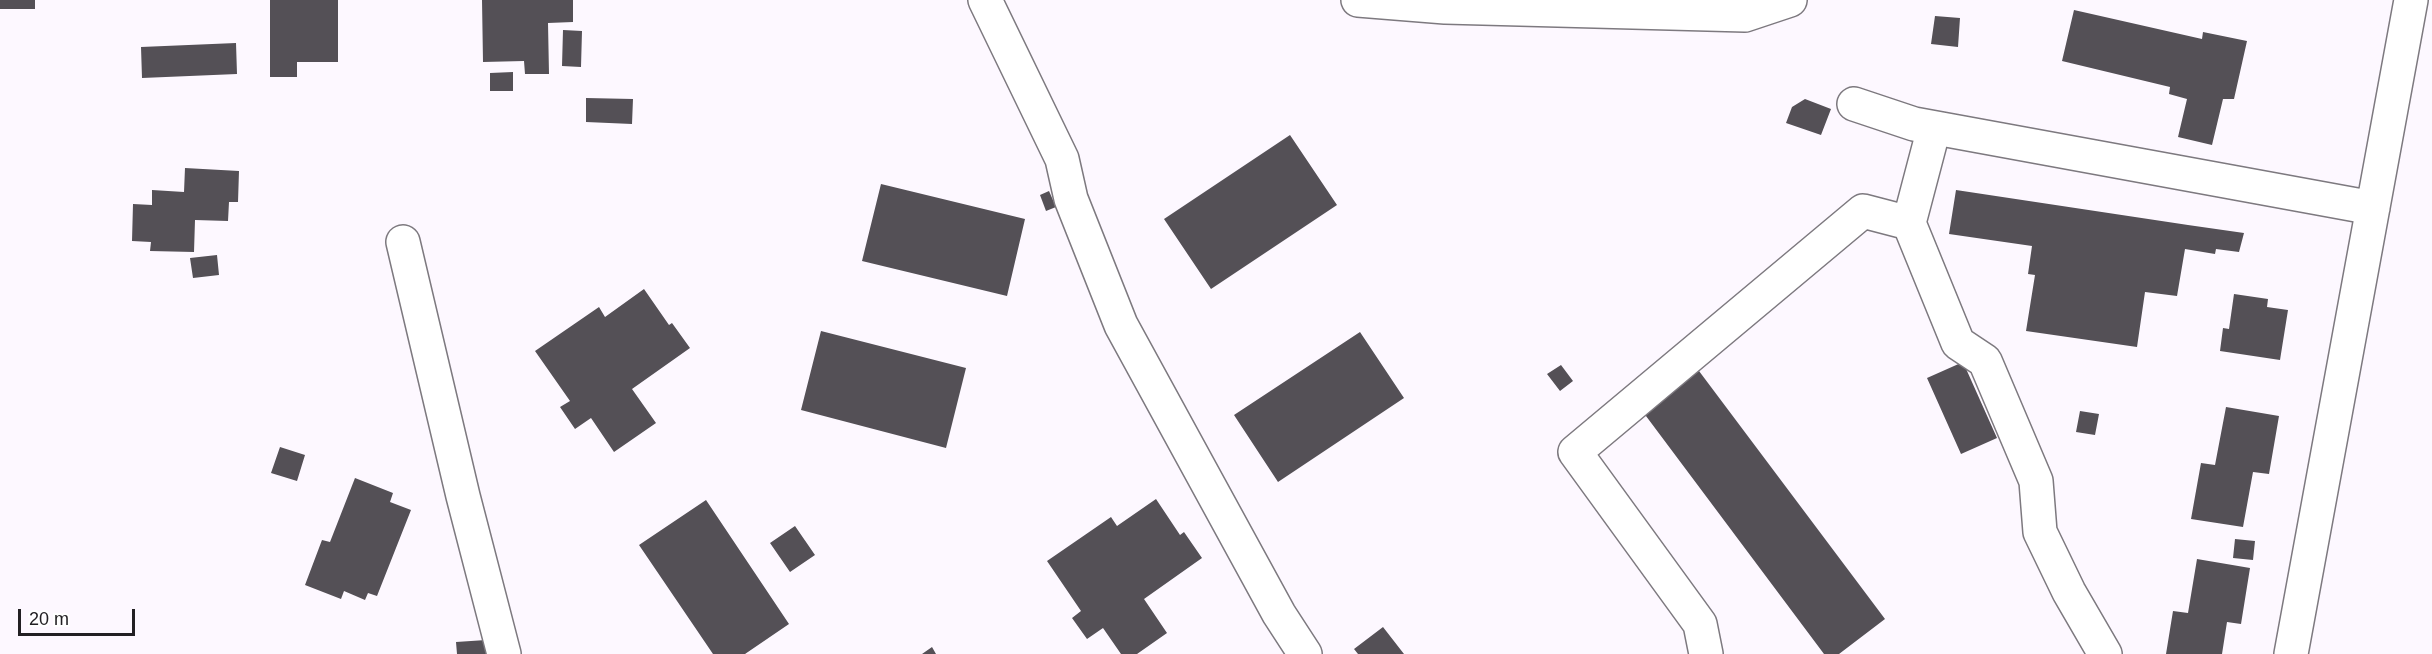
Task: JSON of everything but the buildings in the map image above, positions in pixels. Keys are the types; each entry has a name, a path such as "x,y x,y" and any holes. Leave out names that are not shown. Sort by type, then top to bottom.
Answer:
{"street":[{"path":"977,0 1071,199 1121,326 1279,614 1305,654"},
{"path":"985,0 1062,159 1071,199"},
{"path":"1358,0 1445,7 1745,15 1790,0"},
{"path":"2291,654 2411,0"},
{"path":"1854,104 1914,124 2373,208"},
{"path":"1934,128 1909,223 1958,343 1985,361 2036,481 2040,532 2069,592 2105,654"},
{"path":"1706,654 1700,624 1575,453 1863,211 1909,223"},
{"path":"403,242 463,496 504,654"}]}
